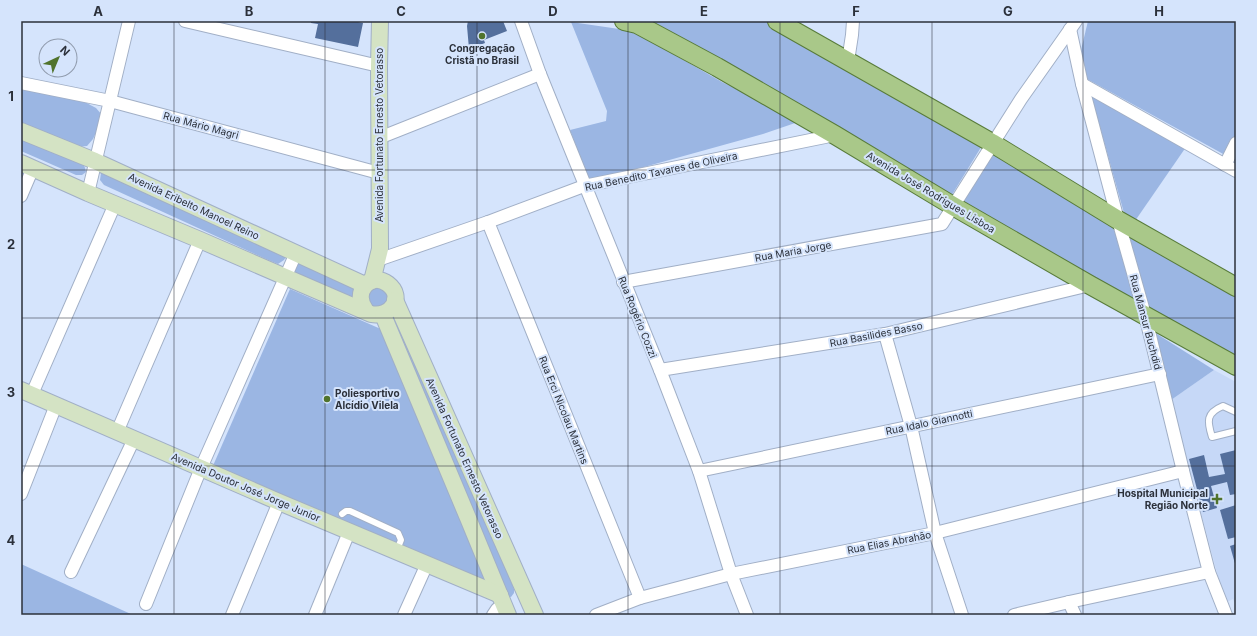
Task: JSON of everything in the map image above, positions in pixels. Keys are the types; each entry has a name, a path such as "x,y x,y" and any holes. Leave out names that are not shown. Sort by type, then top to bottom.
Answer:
{"main road":[{"name":"Avenida Fortunato Ernesto Vetorasso","path":"380,21 380,256 394,294 535,615"},
{"name":"Avenida José Rodrigues Lisboa","path":"624,21 637,24 717,67 1090,285 1236,366"},
{"path":"777,21 992,143 1107,204 1118,220 1236,287"},
{"name":"Avenida Eribelto Manoel Reino","path":"21,131 95,161 296,253 368,283"},
{"path":"27,165 88,193 371,314 382,315 393,307 394,294 387,283 380,280 368,283 361,291 360,298 362,306 366,311"},
{"name":"Avenida Fortunato Ernesto Vetorasso","path":"368,283 380,256"},
{"name":"Avenida Fortunato Ernesto Vetorasso","path":"382,315 500,595 504,614"},
{"name":"Avenida Doutor José Jorge Junior","path":"26,392 278,502 500,595"},
{"path":"471,583 479,582 484,578 488,566"}],"street":[{"path":"88,193 128,21"},
{"path":"185,21 379,66"},
{"name":"Rua Rogério Cozzi","path":"522,21 540,74 584,186 660,370 699,471 731,574 747,615"},
{"path":"848,61 853,21"},
{"path":"1073,25 1082,84 1107,204"},
{"name":"Rua Maria Jorge","path":"623,282 942,224 992,143 1073,25"},
{"path":"379,138 540,74"},
{"name":"Rua Mário Magri","path":"21,83 110,100 379,173"},
{"path":"1082,84 1231,168 1236,143"},
{"name":"Rua Benedito Tavares de Oliveira","path":"380,256 488,222 584,186 835,135"},
{"path":"21,196 27,165"},
{"path":"26,392 115,204"},
{"name":"Rua Mansur Buchdid","path":"1118,220 1146,315 1183,471 1210,572 1226,615"},
{"name":"Rua Erci Nicolau Martins","path":"488,222 640,598"},
{"path":"117,432 200,240"},
{"path":"146,604 201,468 296,253"},
{"name":"Rua Basilides Basso","path":"660,370 885,334 1090,285"},
{"path":"885,334 911,426 935,533 962,615"},
{"name":"Rua Idalo Giannotti","path":"699,471 1160,374"},
{"path":"21,494 56,405"},
{"path":"71,572 134,439"},
{"name":"Rua Elias Abrahão","path":"596,615 640,598 731,574 935,533 1183,471"},
{"path":"232,615 278,502"},
{"path":"315,615 349,532"},
{"path":"404,615 426,564"},
{"path":"1014,615 1210,572"},
{"path":"1070,602 1075,615"}],"lane":[{"path":"1236,412 1222,406 1214,411 1208,420 1212,437 1236,431"},
{"path":"342,514 346,511 350,511 398,533 401,540 396,552"}],"shaded area":[{"path":"638,21 769,21 983,144 950,198"},
{"path":"1088,21 1236,21 1236,135 1225,155 1087,79 1081,50"},
{"path":"571,22 633,31 722,82 801,121 763,134 590,182 570,130 606,121 607,111"},
{"path":"21,89 81,100 96,108 102,115 100,124 93,139 87,146 76,147 21,123"},
{"path":"1091,95 1186,147 1135,221 1124,213"},
{"path":"21,137 83,163 86,172 82,175 76,175 21,151"},
{"path":"994,151 1114,225 1138,306 961,206"},
{"path":"107,170 287,255 284,260 278,264 104,185 100,180 101,173"},
{"path":"1127,230 1236,292 1236,358 1150,311"},
{"path":"297,261 354,289 351,302 292,272"},
{"path":"376,284 392,298 377,313 363,296"},
{"name":"Poliesportivo Alcídio Vilela","path":"290,289 383,330 488,584 212,468"},
{"path":"390,310 399,311 514,589 514,593 511,597 507,596"},
{"path":"1157,334 1214,370 1171,400 1153,338"},
{"name":"Hospital Municipal Região Norte","path":"1214,370 1236,382 1236,606 1233,599 1225,603 1171,400"},
{"path":"21,564 133,615 21,615"}],"building":[{"path":"311,21 353,21 363,23 358,47 315,38 318,24 311,23"},
{"name":"Congregação Cristã no Brasil","path":"468,21 503,21 507,31 484,40 485,43 469,49"},
{"path":"1236,450 1236,494 1230,495 1227,482 1211,486 1217,508 1203,512 1189,459 1204,455 1209,477 1225,474 1220,454"},
{"path":"1236,505 1236,537 1228,539 1220,510"},
{"path":"1236,544 1236,567 1230,546"}],"place":[{"name":"Congregação Cristã no Brasil","path":"482,36"},
{"name":"Poliesportivo Alcídio Vilela","path":"327,399"},
{"name":"Hospital Municipal Região Norte","path":"1217,499"}]}
